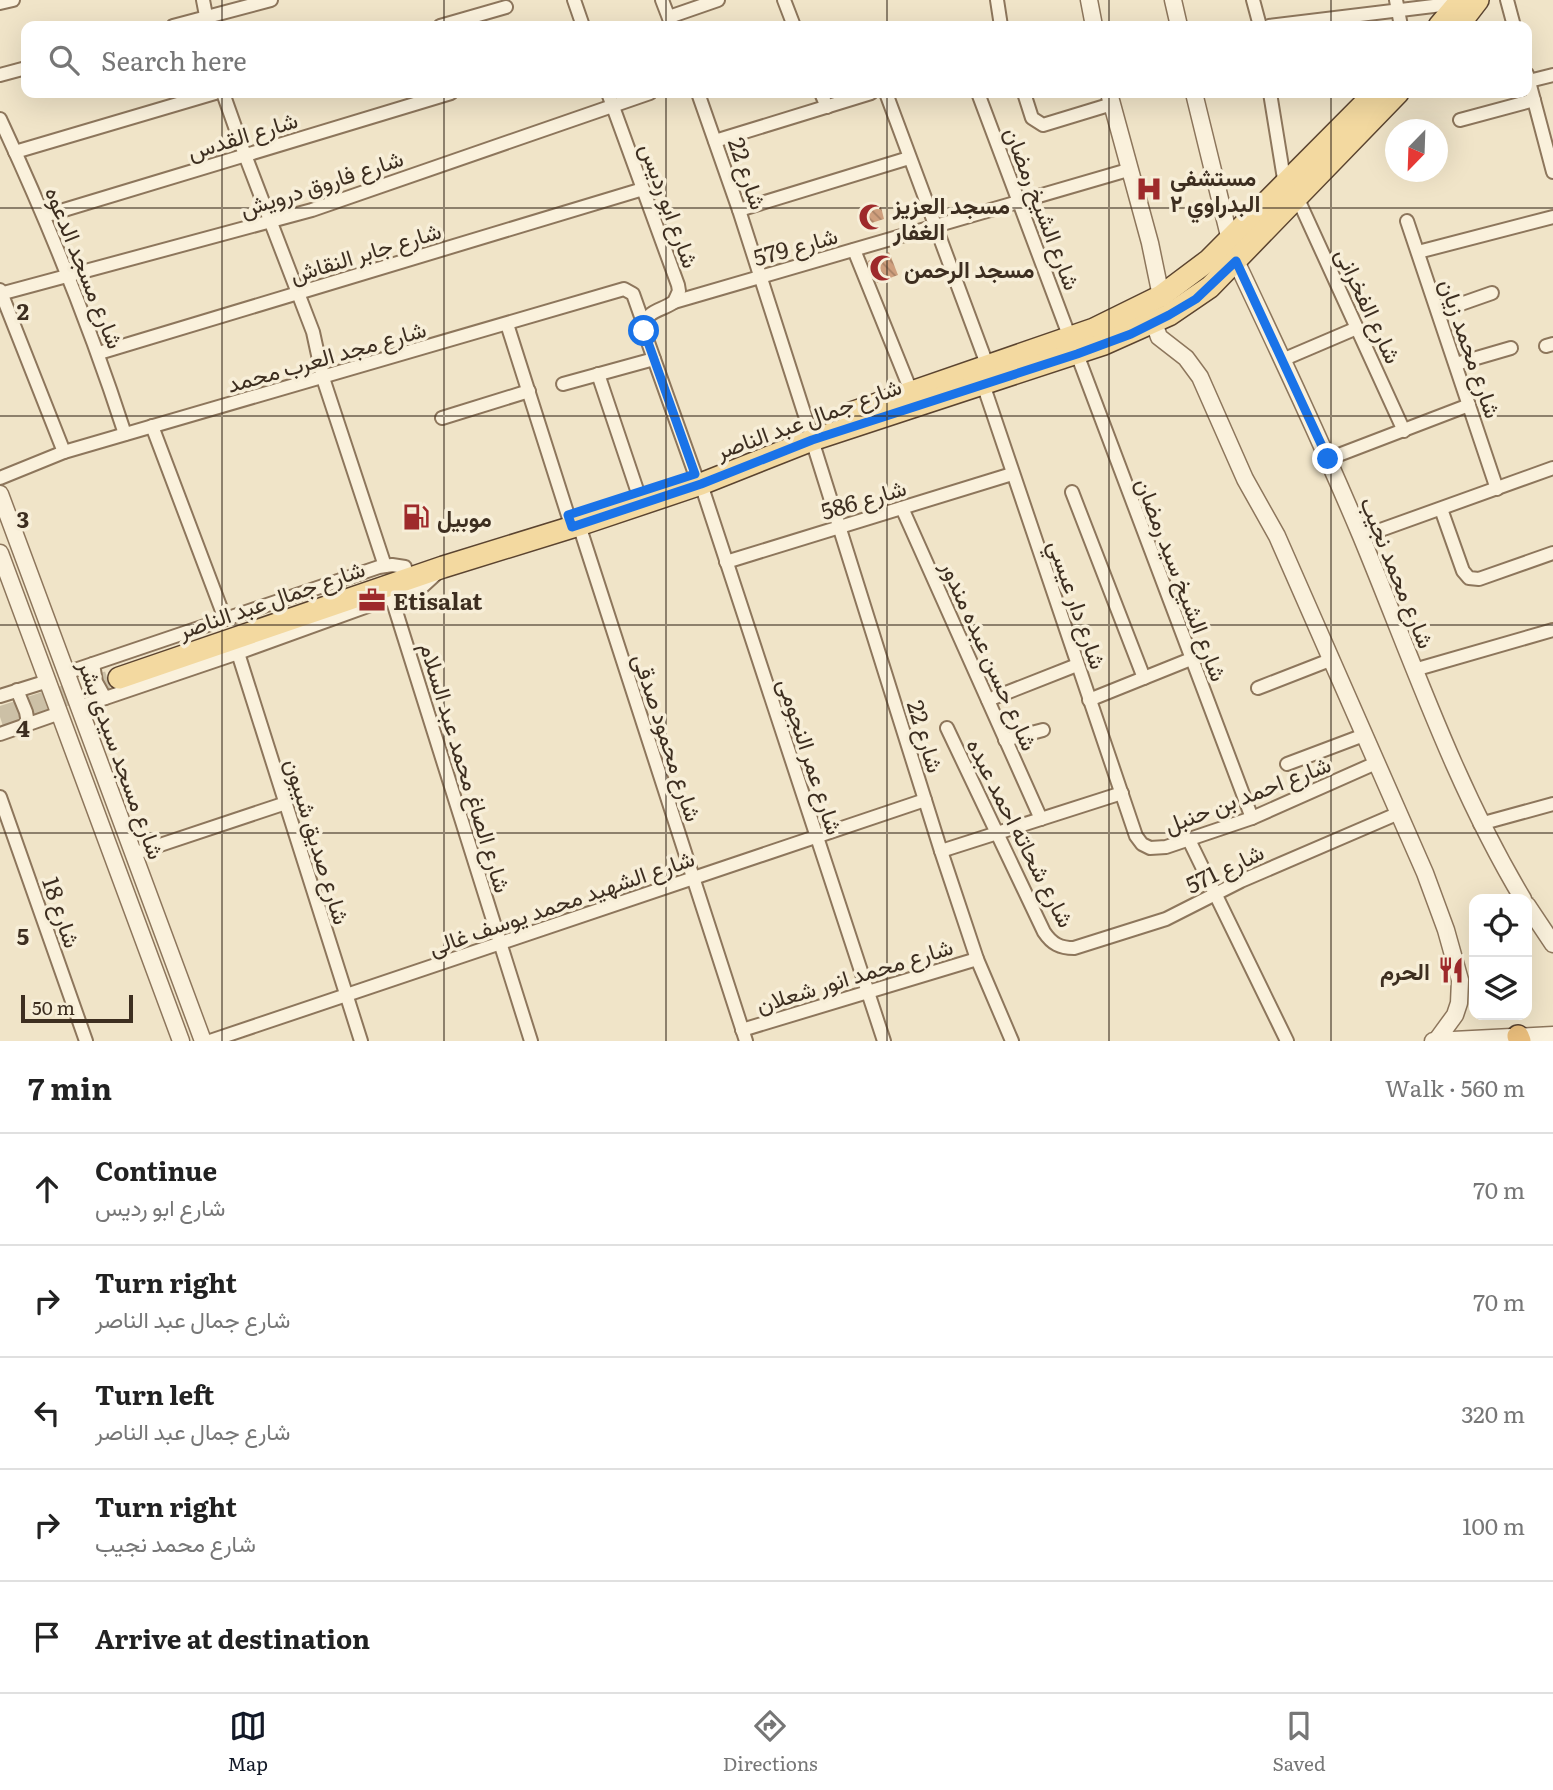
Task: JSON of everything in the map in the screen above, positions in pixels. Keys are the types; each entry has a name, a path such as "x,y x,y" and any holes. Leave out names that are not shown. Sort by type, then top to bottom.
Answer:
{"main road":[{"path":"1444,21 1466,1"},
{"path":"1460,21 1466,1"},
{"name":"شارع جمال عبد الناصر","path":"811,434 1073,346 1154,323 1196,299 1233,251 1291,191 1371,98"},
{"name":"شارع جمال عبد الناصر","path":"1291,191 1393,98"},
{"name":"شارع جمال عبد الناصر","path":"1073,346 1233,251"},
{"name":"شارع جمال عبد الناصر","path":"393,579 443,567 698,479 911,391 986,375"},
{"name":"شارع جمال عبد الناصر","path":"108,670 573,523 638,493 698,479"}],"street":[{"path":"0,4 13,0"},
{"path":"203,0 207,21"},
{"path":"210,21 271,0"},
{"path":"574,0 581,21"},
{"path":"662,0 670,21"},
{"path":"672,21 718,0"},
{"path":"784,0 792,21"},
{"path":"997,0 1000,21"},
{"path":"1089,0 1093,21"},
{"path":"1173,0 1178,21"},
{"path":"1254,0 1258,21"},
{"path":"1507,0 1513,21"},
{"path":"1299,21 1397,5 1466,1"},
{"path":"457,21 506,7"},
{"path":"0,75 21,69"},
{"path":"1532,77 1553,75"},
{"path":"1532,92 1553,172"},
{"path":"15,152 198,98"},
{"name":"شارع الصاغ محمد عبد السلام","path":"225,98 313,332 323,378 393,579 499,944 531,1041"},
{"name":"شارع القدس","path":"44,216 434,98"},
{"name":"شارع ابو رديس","path":"610,98 679,291 674,302 654,310 644,325"},
{"name":"شارع فاروق درويش","path":"1,292 271,222 635,98"},
{"name":"شارع 22","path":"700,98 740,209 941,851 977,959 1013,1041"},
{"path":"823,98 827,107"},
{"path":"715,141 855,98"},
{"name":"شارع دار عيسي","path":"888,98 986,375 1012,474 1136,836"},
{"name":"شارع الشيخ رمضان","path":"980,98 1073,346"},
{"path":"1026,98 1032,118 1043,125 1052,124 1110,98 1148,235 1161,296"},
{"name":"شارع محمد نجيب","path":"1195,98 1233,251 1328,459 1445,748 1480,824 1520,894"},
{"name":"شارع الفخرانى","path":"1271,98 1291,191 1404,431"},
{"path":"1460,120 1534,100"},
{"name":"شارع مسجد الدعوه","path":"0,119 70,276 125,434"},
{"path":"740,209 909,158"},
{"name":"شارع 579","path":"674,302 1128,170"},
{"name":"شارع جابر النقاش","path":"99,353 643,189"},
{"path":"1418,252 1553,217"},
{"name":"شارع محمد زيان","path":"1408,221 1497,489"},
{"path":"854,250 911,391"},
{"name":"شارع مجد العرب محمد","path":"0,478 64,452 624,289 633,294 644,325"},
{"path":"1,292 64,452"},
{"path":"1438,312 1492,293"},
{"path":"1154,323 1159,337 1186,358 1200,377 1245,478 1277,536 1429,884 1460,980 1459,1003 1455,1014 1436,1041"},
{"name":"شارع محمود صدقى","path":"507,324 744,1035"},
{"path":"644,325 698,479"},
{"path":"1282,360 1357,328"},
{"name":"شارع الشيخ سيد رمضان","path":"1073,346 1252,818"},
{"path":"1456,365 1511,348"},
{"path":"563,384 654,359"},
{"path":"598,374 638,493"},
{"path":"442,418 529,391"},
{"path":"1328,459 1469,405"},
{"path":"152,426 225,619"},
{"path":"1361,537 1553,468"},
{"name":"شارع 586","path":"726,562 1012,474"},
{"name":"شارع عمر النجومى","path":"698,479 884,1041"},
{"path":"1072,492 1144,678"},
{"name":"شارع مسجد سيدى بشر","path":"0,494 203,1041"},
{"name":"شارع حسن عبده مندور","path":"902,508 1041,819"},
{"path":"1441,509 1463,571 1469,578 1479,579 1553,554"},
{"name":"شارع مسجد سيدى بشر","path":"1,558 181,1041"},
{"path":"66,673 108,670 225,619 393,579"},
{"path":"79,707 239,653 393,579"},
{"path":"1414,670 1553,630"},
{"name":"شارع صديق شيبون","path":"239,653 361,1041"},
{"path":"1089,700 1191,659"},
{"path":"1258,688 1330,660"},
{"path":"988,700 1077,665"},
{"path":"105,698 96,682 108,670"},
{"path":"0,696 48,681"},
{"path":"17,690 28,723"},
{"path":"0,734 60,713"},
{"name":"شارع شحاته احمد عبده","path":"947,728 1044,932 1056,945 1065,948"},
{"path":"1005,740 1044,730"},
{"path":"1287,764 1364,735"},
{"name":"شارع احمد بن حنبل","path":"1136,836 1142,844 1159,849 1189,840 1252,818 1376,763"},
{"path":"941,851 1122,793"},
{"name":"شارع 18","path":"0,797 86,1041"},
{"name":"شارع الشهيد محمد يوسف غالى","path":"210,1041 925,800"},
{"path":"133,854 286,803"},
{"path":"1480,824 1553,804"},
{"name":"شارع 571","path":"1065,948 1074,948 1151,924 1215,893 1399,813"},
{"path":"1189,840 1287,1041"},
{"path":"1532,912 1553,944"},
{"name":"شارع محمد انور شعلان","path":"744,1035 867,992 977,959"},
{"path":"1429,1041 1519,1039 1553,1035"}],"building":[{"name":"مسجد العزيز الغفار","path":"881,207 884,219 862,226 859,215"},
{"name":"مسجد الرحمن","path":"889,252 898,275 877,283 868,261"}],"tunnel":[{"path":"0,717 119,678"}],"place":[{"name":"مستشفى البدراوي ٢","path":"1149,189"},
{"name":"مسجد العزيز الغفار","path":"872,217"},
{"name":"مسجد الرحمن","path":"883,268"},
{"name":"موبيل","path":"416,517"},
{"name":"Etisalat","path":"372,600"},
{"name":"الحرم","path":"1451,970"}],"route":[{"path":"644,331 695,474 568,515 572,527 701,484 812,440 1131,334 1196,299 1236,261 1328,459"}]}
